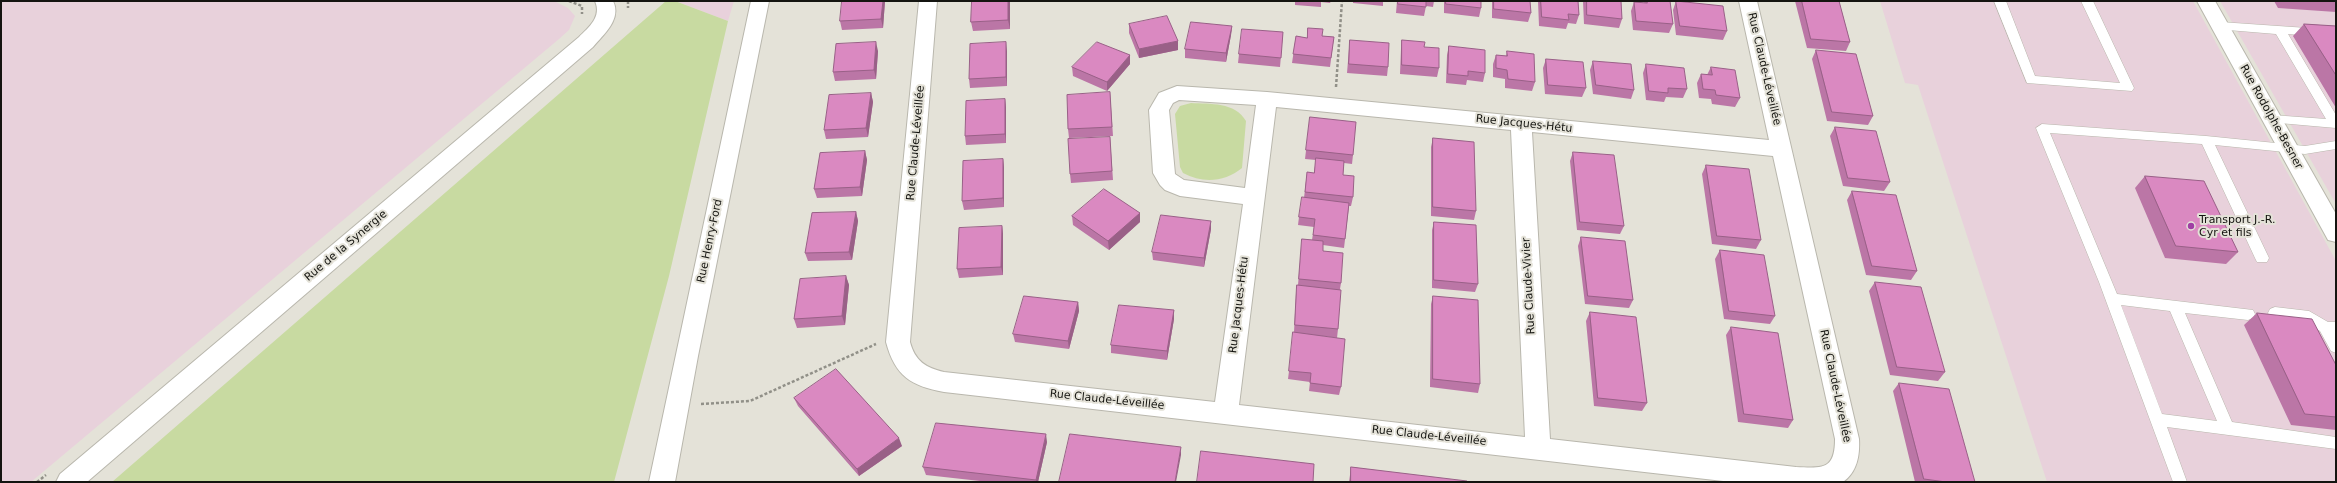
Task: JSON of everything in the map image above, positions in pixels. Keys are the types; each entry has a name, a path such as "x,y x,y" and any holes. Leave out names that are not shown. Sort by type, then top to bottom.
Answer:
{"street":[{"name":"Rue de la Synergie","path":"69,482 586,42 606,19 608,10 604,1"},
{"name":"Rue Henry-Ford","path":"662,482 686,356 760,1"},
{"name":"Rue Claude-Léveillée","path":"928,1 898,342 900,354 907,366 918,375 928,379 944,382 1814,479 1826,478 1836,474 1842,467 1848,450 1847,439 1748,1"},
{"name":"Rue Rodolphe-Besner","path":"2206,1 2336,234"},
{"name":"Rue Jacques-Hétu","path":"1253,197 1192,190 1172,184 1164,173 1159,110 1166,98 1177,93 1267,99 1782,149"},
{"name":"Rue Jacques-Hétu","path":"1226,413 1267,99"},
{"name":"Rue Claude-Vivier","path":"1521,124 1538,448"}],"lane":[{"path":"2000,1 2031,80 2128,88 2087,1"},
{"path":"2220,26 2336,34"},
{"path":"2280,30 2336,125"},
{"path":"2272,119 2336,125"},
{"path":"2180,482 2112,300 2042,128 2206,140 2313,150 2336,145"},
{"path":"2206,140 2262,258"},
{"path":"2112,300 2248,314"},
{"path":"2175,306 2227,428"},
{"path":"2275,313 2309,318 2331,327 2336,347"},
{"path":"2157,420 2336,443"}],"path":[{"path":"1336,88 1342,1"},
{"path":"701,404 750,401 882,342"}],"shaded area":[{"path":"1,1 554,1 568,8 575,16 569,30 559,39 31,482 1,482"},
{"path":"675,1 734,1 728,21"},
{"path":"1880,1 2193,1 2336,261 2336,482 2047,482 1918,85 1905,83"},
{"path":"2220,1 2336,1 2336,204"}],"green space":[{"path":"666,1 675,1 728,21 669,276 614,482 112,482"},
{"path":"1191,103 1214,104 1229,107 1235,110 1246,121 1242,168 1235,173 1221,179 1206,180 1191,177 1183,173 1180,167 1175,114 1180,106"}],"building":[{"path":"842,1 883,1 881,19 840,21"},
{"path":"972,1 1008,1 1008,20 971,22"},
{"path":"1398,1 1426,1 1426,7 1398,4"},
{"path":"1446,1 1481,1 1481,8 1446,4"},
{"path":"1494,1 1530,1 1531,13 1494,9"},
{"path":"1541,1 1578,1 1579,15 1568,14 1569,20 1542,17"},
{"path":"1587,1 1621,1 1622,19 1587,15"},
{"path":"1647,1 1670,1 1673,24 1636,21 1634,2 1647,3"},
{"path":"1676,1 1723,6 1727,31 1680,26"},
{"path":"1802,1 1839,1 1850,42 1811,39"},
{"path":"1167,16 1178,41 1139,49 1129,24"},
{"path":"1191,22 1232,26 1226,53 1185,49"},
{"path":"2304,24 2336,26 2336,75"},
{"path":"1308,28 1323,29 1322,36 1334,37 1331,58 1293,54 1296,36 1307,38"},
{"path":"1242,29 1283,32 1281,58 1239,54"},
{"path":"1350,40 1389,43 1388,67 1349,64"},
{"path":"1402,40 1425,42 1424,47 1439,48 1439,68 1402,65"},
{"path":"876,42 874,70 833,72 836,44"},
{"path":"1006,42 1006,77 969,79 970,44"},
{"path":"1097,42 1130,55 1107,82 1072,67"},
{"path":"1449,46 1485,50 1485,73 1468,71 1468,76 1448,74"},
{"path":"1816,50 1856,54 1873,116 1832,112"},
{"path":"1507,51 1534,54 1535,82 1508,79 1507,70 1496,68 1496,55 1507,56"},
{"path":"1546,59 1583,62 1586,88 1548,85"},
{"path":"1593,61 1631,64 1634,90 1596,85"},
{"path":"1646,64 1684,68 1687,89 1668,88 1668,93 1649,91"},
{"path":"1711,67 1735,70 1740,98 1716,95 1715,90 1703,89 1701,74 1712,75"},
{"path":"1110,92 1112,127 1068,129 1067,95"},
{"path":"871,93 866,128 824,130 829,95"},
{"path":"1005,99 1005,134 965,136 966,101"},
{"path":"1310,117 1356,122 1353,155 1306,150"},
{"path":"1835,127 1876,131 1890,182 1848,178"},
{"path":"1110,137 1112,171 1070,174 1068,139"},
{"path":"1433,138 1474,142 1476,211 1433,207"},
{"path":"865,151 860,187 814,189 820,153"},
{"path":"1573,152 1614,155 1624,226 1580,222"},
{"path":"1316,158 1344,161 1343,175 1354,176 1353,197 1305,192 1307,172 1314,173"},
{"path":"1003,159 1003,198 962,201 963,161"},
{"path":"1706,165 1749,169 1761,240 1717,236"},
{"path":"2145,176 2204,181 2238,252 2176,246"},
{"path":"1104,189 1140,213 1108,241 1072,216"},
{"path":"1852,191 1896,195 1917,271 1872,266"},
{"path":"1302,197 1349,203 1345,239 1313,235 1315,219 1299,217"},
{"path":"856,212 849,252 805,253 812,213"},
{"path":"1161,215 1211,221 1204,258 1152,252"},
{"path":"1434,222 1476,225 1478,284 1434,280"},
{"path":"1002,226 1001,267 957,269 959,228"},
{"path":"1581,237 1625,241 1633,300 1588,296"},
{"path":"1302,239 1323,241 1323,251 1343,253 1341,283 1299,279"},
{"path":"1720,250 1764,255 1775,316 1729,311"},
{"path":"846,276 842,316 794,319 800,279"},
{"path":"1875,282 1921,287 1945,372 1897,367"},
{"path":"1297,285 1341,290 1338,329 1295,325"},
{"path":"1024,296 1078,302 1068,341 1013,334"},
{"path":"1433,296 1478,300 1480,384 1433,379"},
{"path":"1119,305 1174,310 1167,351 1111,345"},
{"path":"1590,312 1636,317 1647,403 1598,398"},
{"path":"2257,313 2312,319 2336,365 2336,417 2305,414"},
{"path":"1731,327 1778,333 1793,420 1744,414"},
{"path":"1293,332 1345,339 1341,387 1310,383 1311,373 1289,371"},
{"path":"836,369 899,438 857,469 794,398"},
{"path":"1899,383 1949,389 1975,482 1946,482 1924,479"},
{"path":"936,423 1046,434 1036,480 923,467"},
{"path":"1070,434 1181,447 1175,482 1059,482"},
{"path":"1201,451 1314,464 1313,482 1197,482"},
{"path":"1351,467 1467,481 1467,482 1351,482"}],"place":[{"name":"Transport J.-R. Cyr et fils","path":"2191,226"}]}
